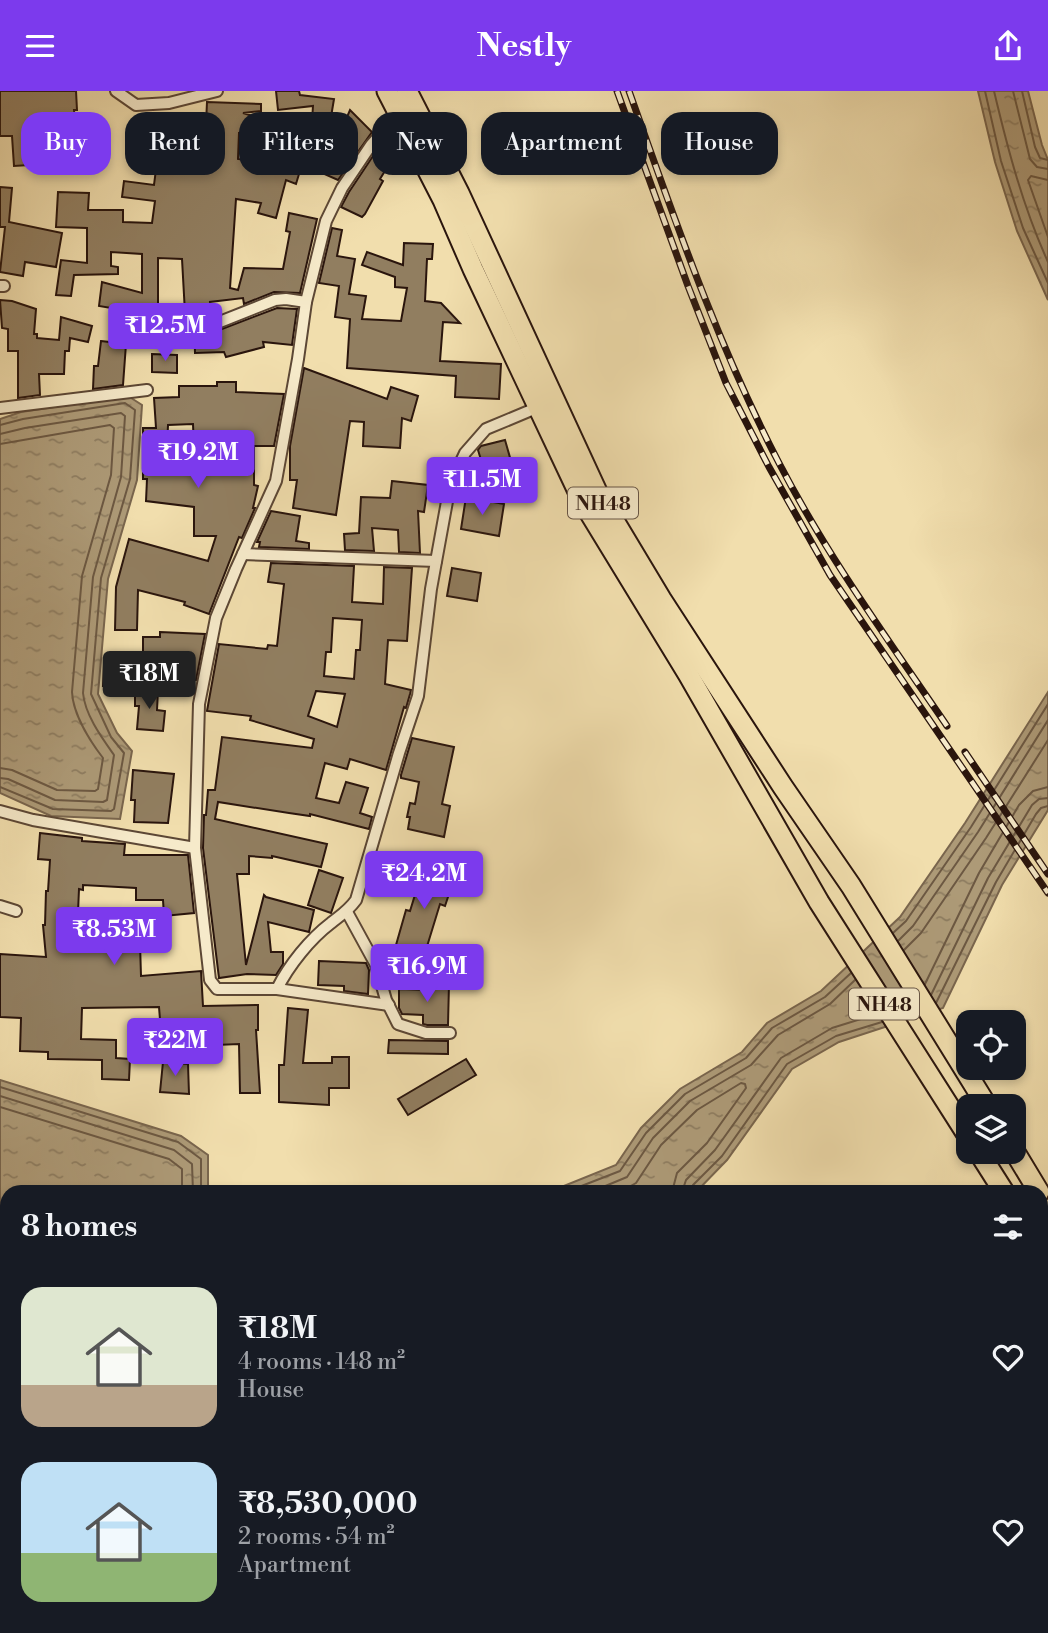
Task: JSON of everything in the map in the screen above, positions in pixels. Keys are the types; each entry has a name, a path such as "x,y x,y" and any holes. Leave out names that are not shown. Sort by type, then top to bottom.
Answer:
{"highway":[{"name":"NH48","path":"387,91 406,101 443,200 546,404 636,559 775,776 851,886 980,1094"},
{"name":"NH48","path":"546,404 583,502 695,686 819,902 956,1117"},
{"path":"986,1164 1000,1185"},
{"path":"1022,1164 1035,1185"}],"street":[{"path":"116,91 136,105 169,103 217,91"},
{"path":"389,1005 277,989 218,989 213,985 195,848 199,704 216,618 276,481 306,302 326,221 342,188 371,145 406,101"},
{"path":"207,327 275,300 306,302"},
{"path":"0,408 147,390"},
{"path":"277,989 300,955 330,923 347,912 356,900 418,696 436,561 450,485 466,453 486,429 546,404"},
{"path":"243,554 436,561"},
{"path":"0,811 33,820 195,848"},
{"path":"0,906 16,911"},
{"path":"347,912 376,965 398,1024 426,1033 450,1033"}],"water":[{"path":"978,91 1028,91 1048,160 1048,300 1017,231 995,162"},
{"path":"128,396 142,405 137,480 108,579 98,694 117,733 132,751 120,819 51,816 0,793 0,419 21,412"},
{"path":"1048,692 1048,810 1002,885 943,1008 839,1042 792,1069 727,1160 703,1185 566,1185 616,1165 641,1128 680,1089 742,1052 767,1023 821,991 900,917 965,823"},
{"path":"0,1080 181,1136 208,1155 208,1185 0,1185"}],"building":[{"path":"0,91 76,91 77,110 74,112 21,112 21,166 14,166 12,136 0,136"},
{"path":"276,91 299,91 300,95 334,99 332,112 313,112 313,106 278,110"},
{"path":"207,102 261,104 261,111 239,112 239,175 299,175 296,184 286,180 276,218 258,213 261,203 236,199 230,288 238,290 244,268 283,269 290,232 286,231 289,213 317,219 300,293 274,292 244,304 243,298 210,302 211,317 201,322 200,329 203,334 209,334 277,308 297,309 292,345 263,342 264,347 226,357 224,352 195,353 194,313 185,313 182,259 158,258 158,324 141,324 141,313 99,306 102,282 142,293 142,254 111,252 111,266 118,267 118,274 74,275 71,296 56,295 61,260 87,263 87,228 56,227 58,192 89,193 88,210 123,210 123,222 152,223 155,201 122,197 124,181 154,185 155,175 225,175 225,112 207,112"},
{"path":"358,118 372,132 358,152"},
{"path":"372,158 372,175 382,175 380,179 383,181 362,217 341,207"},
{"path":"327,175 342,175 338,180"},
{"path":"0,187 12,188 9,222 62,233 56,267 25,262 23,276 0,272 5,227 0,227"},
{"path":"332,228 342,230 337,256 355,259 349,294 366,296 362,319 401,321 407,288 395,287 395,277 362,265 367,252 403,265 404,243 433,244 432,259 427,259 425,301 441,303 460,323 443,322 440,361 501,364 499,399 455,397 456,376 347,368 350,319 335,317 339,286 319,283"},
{"path":"0,300 36,309 34,334 37,334 37,338 59,340 61,317 92,326 88,342 70,338 69,351 65,351 64,374 39,374 40,395 18,398 18,351 8,351 8,329 2,328"},
{"path":"101,341 126,344 123,385 93,389 94,366 98,366"},
{"path":"152,354 177,355 177,373 152,372"},
{"path":"304,368 387,399 391,387 418,396 411,421 402,418 400,448 363,446 364,422 350,421 336,515 293,508 297,480 290,480 290,446"},
{"path":"217,382 236,382 236,392 284,394 274,446 254,446 254,485 258,486 255,508 242,538 239,537 209,614 184,605 185,602 138,590 137,630 115,630 116,587 129,539 208,561 216,536 194,536 194,507 146,501 143,428 156,428 154,398 179,397 179,386 217,386","holes":["193,424 194,450 167,448 168,425"]},
{"path":"505,440 515,475 488,483 478,450 481,446"},
{"path":"392,481 428,485 424,512 418,511 420,553 399,552 398,530 372,528 374,551 345,550 344,534 359,533 361,497 390,498"},
{"path":"466,497 504,504 499,536 461,529"},
{"path":"271,511 300,516 296,541 309,543 309,549 259,547 260,542 257,542"},
{"path":"271,563 354,566 352,602 383,604 384,567 412,568 407,641 388,640 385,684 411,690 386,770 350,759 347,769 325,763 316,798 339,803 346,782 368,788 360,813 372,817 369,829 310,814 218,802 215,819 327,844 321,867 272,856 249,856 249,874 237,874 246,965 264,895 314,910 309,932 268,922 271,952 283,952 283,964 276,975 247,974 219,978 203,848 208,790 215,790 222,737 312,748 314,739 250,720 251,716 207,711 219,644 267,649 268,645 277,646 284,584 268,582","holes":["333,618 362,620 354,679 324,676 326,652 331,652","316,691 345,694 337,727 308,716"]},
{"path":"452,568 481,573 477,601 447,596"},
{"path":"160,632 205,634 196,680 164,679 164,661 143,660 143,637 160,637"},
{"path":"104,665 138,666 137,687 103,686"},
{"path":"135,689 158,690 157,710 165,711 163,731 137,729 139,706 135,706"},
{"path":"412,738 454,747 442,804 450,806 444,837 408,829 410,803 415,804 419,782 401,778 401,775"},
{"path":"133,770 174,774 168,823 134,822 135,800 131,800"},
{"path":"40,833 82,838 82,841 125,844 124,855 188,855 194,913 164,916 163,900 136,900 136,888 83,885 83,890 79,889 78,913 61,912 65,948 95,949 95,945 140,943 141,976 201,971 203,1006 258,1005 256,1030 260,1093 240,1093 239,1044 216,1045 216,1040 200,1042 200,1037 161,1039 161,1045 133,1047 133,1032 161,1032 159,1007 82,1008 81,1039 116,1040 116,1058 130,1059 129,1080 102,1079 102,1060 48,1059 48,1052 20,1051 21,1018 0,1017 0,954 46,957 43,925 50,860 38,859"},
{"path":"423,869 454,879 445,906 440,904 425,953 396,945 406,910 410,911"},
{"path":"319,870 343,878 331,913 308,905"},
{"path":"319,961 366,963 369,970 368,994 344,991 344,986 318,985"},
{"path":"426,984 449,984 448,1025 427,1025 423,1024 423,1015 402,1014 399,1008 399,989 426,990"},
{"path":"288,1008 308,1010 303,1063 332,1063 332,1057 349,1057 349,1088 329,1088 329,1105 279,1102 279,1065 284,1065"},
{"path":"389,1040 448,1041 448,1054 388,1053"},
{"path":"466,1059 476,1075 408,1115 398,1099"},
{"path":"163,1062 188,1064 189,1094 160,1092"}],"railway":[{"path":"617,91 726,383 769,467 830,575 1048,893"},
{"path":"629,91 716,326 779,463 838,565 947,726"},
{"path":"965,752 1048,874"}]}
